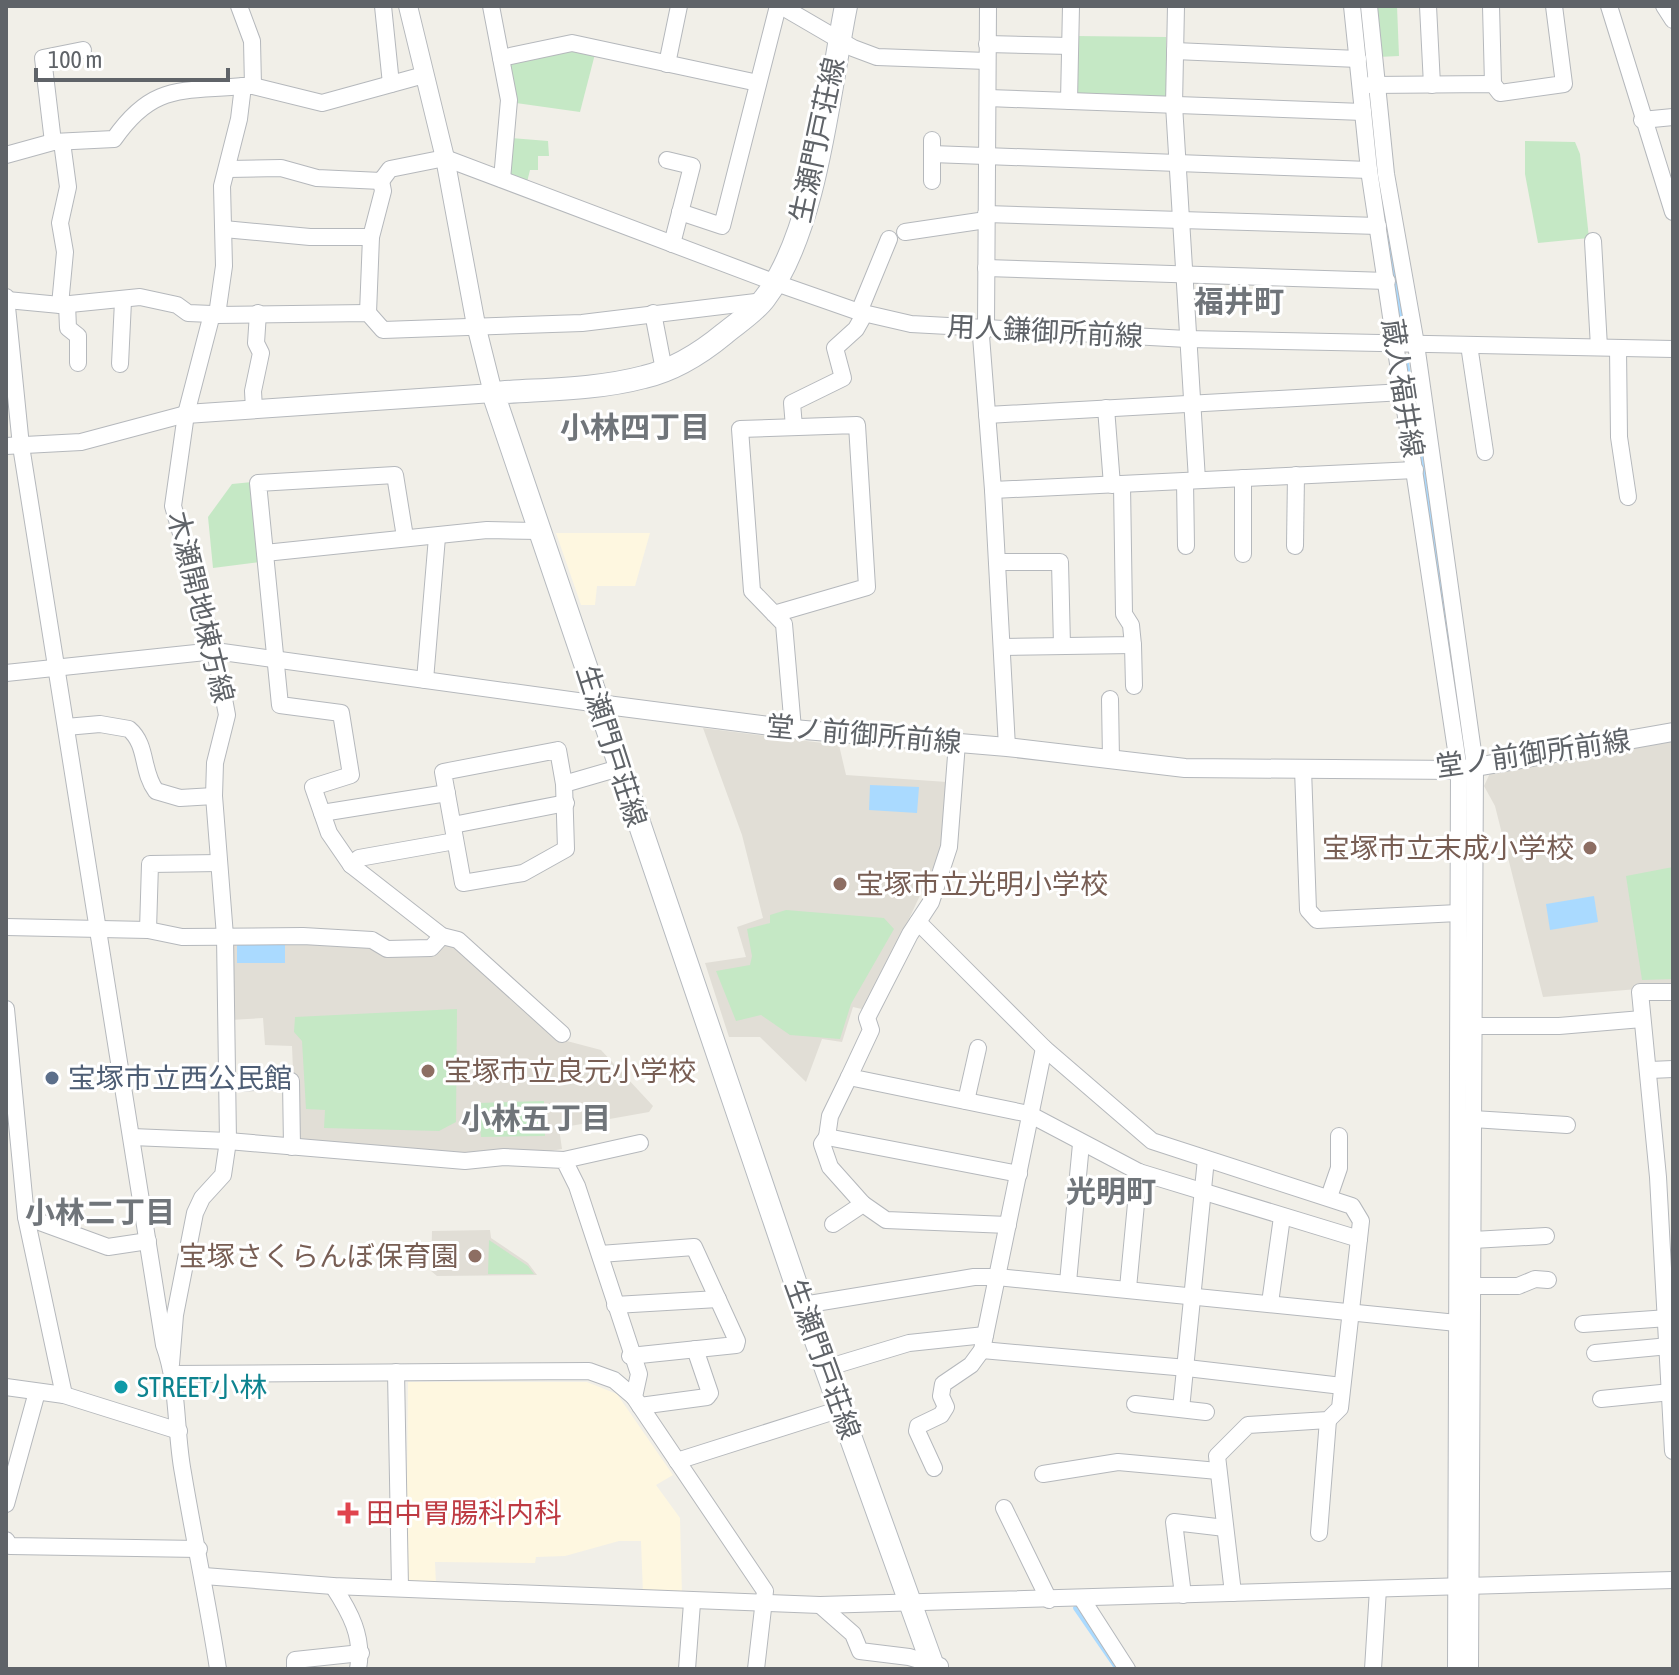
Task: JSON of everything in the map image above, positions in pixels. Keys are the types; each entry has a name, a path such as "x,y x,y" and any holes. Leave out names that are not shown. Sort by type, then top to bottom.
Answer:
{"main road":[{"name":"生瀬門戸荘線","path":"846,6 806,207 770,292 709,347 664,370 611,385 493,393 803,1305 937,1667"}],"street":[{"name":"木瀬開地棟方線","path":"171,1369 175,1315 195,1213 202,1198 223,1175 228,1141 225,936 214,796 215,763 227,715 215,651 173,506 186,414 214,315 224,266 222,186 248,86 252,41 239,6"},
{"path":"14,446 81,442 186,414 493,393 476,325 445,158 408,6"},
{"path":"491,6 509,100 502,179"},
{"path":"667,64 679,6"},
{"path":"680,212 722,226 780,6 877,57 1070,46"},
{"path":"988,6 986,327 981,336 1007,747"},
{"path":"1069,101 1071,6"},
{"path":"1176,6 1174,105 1192,403 1186,546"},
{"name":"蔵人福井線","path":"1352,6 1358,59 1368,85 1363,112 1369,170 1415,470 1467,768"},
{"path":"1369,6 1368,85 1416,344 1467,768 1474,1026 1466,1051 1457,1323 1463,1586 1470,1669"},
{"path":"1428,6 1432,85"},
{"path":"1491,6 1493,84 1500,93 1564,84 1554,6"},
{"path":"1609,6 1673,212"},
{"path":"1664,6 1673,20"},
{"path":"388,7 391,84"},
{"path":"501,58 572,43 758,83"},
{"path":"78,363 78,336 68,328 64,305 65,252 60,223 68,187 43,58 83,50"},
{"path":"1175,51 1358,59"},
{"path":"6,155 57,142 114,139 134,110 166,93 248,86 322,103 424,75"},
{"path":"1368,85 1493,84"},
{"path":"988,98 1363,112"},
{"path":"1642,120 1673,117"},
{"path":"932,181 932,147 987,155 1369,170"},
{"path":"445,158 390,169 381,181 383,191 371,237 368,313 383,330 582,323 770,292"},
{"name":"用人鎌御所前線","path":"445,158 672,244 770,292 911,324 1187,339 1673,349"},
{"path":"667,160 692,166 672,244"},
{"path":"228,169 281,168 317,178 381,181"},
{"path":"794,427 792,403 843,378 835,348 856,329 897,235 986,217 1378,226"},
{"path":"224,229 310,237 371,237"},
{"path":"1593,241 1599,347"},
{"path":"986,268 1387,281"},
{"path":"218,1669 204,1576 182,1470 171,1369 164,1345 66,727 14,446 7,298 64,305 140,297 177,305 188,313 214,315 368,313"},
{"path":"120,364 123,301"},
{"path":"254,409 253,391 261,353 256,343 258,313"},
{"path":"653,313 664,370"},
{"path":"1469,345 1485,452"},
{"path":"1618,348 1619,437 1628,497"},
{"path":"987,415 1404,392"},
{"path":"1106,408 1117,485 1124,614 1131,625 1134,686"},
{"path":"774,614 867,587 857,425 740,429 752,591 774,614 784,624 793,729"},
{"path":"993,490 1415,470"},
{"path":"405,537 395,475 258,483 280,705 341,713 351,775 313,787 329,833 351,865 442,936 458,940 562,1034"},
{"path":"1295,546 1296,475"},
{"path":"1243,478 1243,554"},
{"path":"265,553 487,530 539,531"},
{"path":"425,680 437,537"},
{"path":"997,562 1060,562 1062,646"},
{"path":"1002,647 1133,645"},
{"name":"堂ノ前御所前線","path":"6,673 215,651 793,729 1007,747 1185,768 1467,768 1673,732"},
{"path":"1110,699 1111,760"},
{"path":"66,727 100,724 129,729 142,746 145,769 156,791 180,798 214,796"},
{"path":"957,743 949,847 931,902 867,1018 871,1030 830,1116 827,1137 822,1144 830,1167 863,1204 886,1220 1008,1225"},
{"path":"558,750 564,784 566,849 523,873 463,883 443,772 558,750"},
{"path":"564,784 619,768"},
{"path":"1456,1669 1463,1586 1473,1286 1473,1119 1458,913 1467,768"},
{"path":"1303,769 1308,910 1317,920 1458,913"},
{"path":"322,813 447,793"},
{"path":"351,865 359,858 566,803"},
{"path":"148,930 150,864 219,863"},
{"path":"918,922 1044,1048 1152,1141 1352,1206 1361,1221 1340,1408 1328,1420 1319,1533"},
{"path":"6,927 148,930 182,937 372,940 387,949 431,948 442,936"},
{"path":"1673,992 1640,992 1646,1064 1650,1070 1666,1177 1673,1451"},
{"path":"6,1009 26,1217 64,1395"},
{"path":"1474,1026 1559,1026 1642,1019"},
{"path":"966,1101 978,1048"},
{"path":"934,1468 917,1431 918,1426 941,1415 946,1407 941,1396 943,1384 971,1365 984,1342 1044,1048"},
{"path":"1650,1070 1673,1069"},
{"path":"849,1077 1029,1114 1139,1172 1203,1194 1359,1239"},
{"path":"228,1083 291,1081 292,1147"},
{"path":"1473,1119 1567,1125"},
{"path":"1329,1197 1339,1168 1339,1136"},
{"path":"132,1137 228,1141 465,1161 504,1157 564,1160 640,1143"},
{"path":"827,1137 1019,1174"},
{"path":"1068,1282 1081,1144"},
{"path":"1181,1409 1206,1159"},
{"path":"564,1160 600,1254 630,1356 639,1374 637,1401"},
{"path":"1128,1288 1139,1172"},
{"path":"833,1224 863,1204"},
{"path":"26,1217 108,1247 148,1241"},
{"path":"1270,1303 1282,1217"},
{"path":"1473,1240 1546,1236"},
{"path":"600,1254 694,1247 737,1341 736,1345 630,1356"},
{"path":"803,1305 974,1277 997,1277 1457,1323"},
{"path":"1473,1286 1518,1286 1535,1279 1548,1280"},
{"path":"615,1305 718,1299"},
{"path":"1583,1324 1669,1314"},
{"path":"826,1368 909,1343 984,1342 1342,1386"},
{"path":"1595,1353 1669,1346"},
{"path":"637,1401 707,1397 710,1393 695,1349"},
{"path":"171,1369 589,1371 614,1380 637,1401 765,1591 756,1669"},
{"path":"396,1372 400,1587"},
{"path":"1601,1399 1671,1382"},
{"path":"6,1387 64,1395 179,1431"},
{"path":"6,1504 37,1392"},
{"path":"1135,1404 1206,1412"},
{"path":"677,1461 841,1409"},
{"path":"1233,1593 1217,1456 1248,1425 1328,1420"},
{"path":"1043,1474 1118,1462 1218,1471"},
{"path":"1004,1508 1049,1600"},
{"path":"1183,1595 1174,1522 1225,1528"},
{"path":"6,1540 10,1546 199,1549"},
{"path":"204,1576 333,1586 692,1603 820,1605 1673,1580"},
{"path":"295,1669 295,1660 359,1661 351,1615 333,1586"},
{"path":"1373,1669 1378,1589"},
{"path":"1082,1599 1127,1669"},
{"path":"687,1669 692,1603"},
{"path":"820,1605 846,1629 860,1651 937,1667"},
{"path":"846,1629 864,1605"}],"shaded area":[{"path":"556,533 650,533 635,586 597,586 595,605 581,605"},
{"name":"宝塚市立光明小学校","path":"703,728 839,745 846,775 947,782 940,853 866,1010 853,1007 842,1042 822,1039 806,1082 760,1037 729,1037 705,963 746,957 737,927 763,918 742,835"},
{"name":"宝塚市立末成小学校","path":"1673,740 1673,986 1543,997 1495,806 1484,786 1491,771"},
{"name":"宝塚市立良元小学校","path":"234,939 372,945 443,941 457,944 563,1040 601,1050 653,1106 649,1112 559,1128 562,1149 532,1154 475,1157 296,1142 292,1046 265,1045 263,1018 230,1020 229,944"},
{"name":"宝塚さくらんぼ保育園","path":"490,1230 491,1238 528,1263 537,1275 437,1276 431,1271 432,1231"},
{"path":"408,1382 587,1382 617,1394 673,1475 656,1485 680,1518 682,1595 643,1594 641,1541 619,1541 565,1556 536,1557 535,1563 435,1562 436,1584 410,1583 406,1578"}],"green space":[{"path":"1374,6 1397,6 1399,56 1378,57"},
{"path":"1076,36 1166,37 1166,98 1074,98"},
{"path":"572,48 595,54 580,112 516,103 510,63"},
{"path":"511,138 548,141 549,156 538,156 538,170 530,170 527,182 509,178"},
{"path":"1525,141 1575,142 1580,154 1589,238 1538,243 1525,174"},
{"path":"252,482 260,562 213,568 208,517 232,484"},
{"path":"1673,867 1673,979 1642,980 1626,876"},
{"path":"786,910 884,918 894,929 851,1004 840,1039 790,1035 761,1015 736,1021 716,971 750,965 752,956 747,929 770,923 770,915"},
{"path":"457,1009 456,1122 439,1131 324,1128 325,1110 306,1109 302,1041 294,1032 295,1017"},
{"path":"544,1101 545,1136 481,1137 478,1103"},
{"path":"489,1240 528,1266 534,1274 488,1274"}],"water":[{"path":"870,785 919,787 917,813 869,810"},
{"path":"1594,896 1598,922 1550,930 1546,904"},
{"path":"237,942 285,943 285,963 237,963"}],"waterway":[{"path":"1362,28 1368,79"},
{"path":"1389,239 1404,337"},
{"path":"1406,356 1449,647"},
{"path":"1075,1608 1117,1669"}],"place":[{"name":"宝塚市立末成小学校","path":"1590,848"},
{"name":"宝塚市立光明小学校","path":"840,884"},
{"name":"宝塚市立良元小学校","path":"428,1071"},
{"name":"宝塚市立西公民館","path":"52,1078"},
{"name":"宝塚さくらんぼ保育園","path":"475,1256"},
{"name":"STREET小林","path":"121,1387"},
{"name":"田中胃腸科内科","path":"348,1513"}],"district":[{"name":"福井町","path":"1239,302"},
{"name":"小林四丁目","path":"635,428"},
{"name":"小林五丁目","path":"536,1119"},
{"name":"光明町","path":"1111,1192"},
{"name":"小林二丁目","path":"100,1213"}]}
